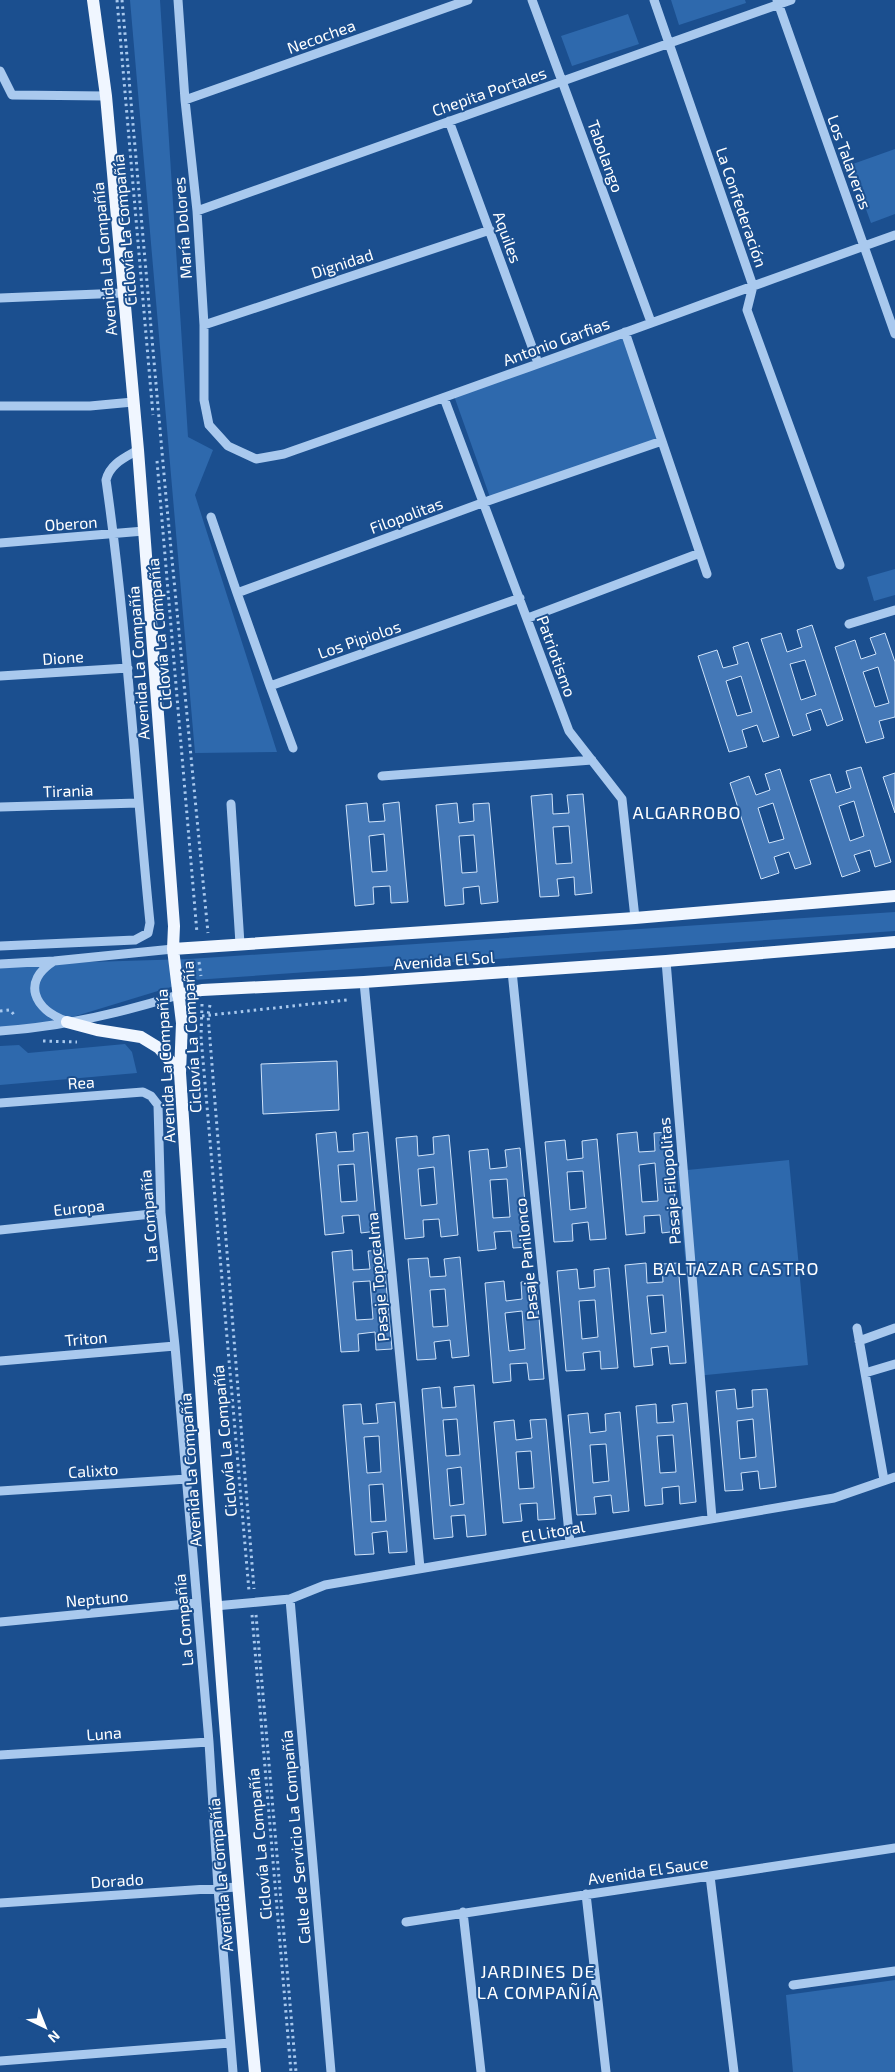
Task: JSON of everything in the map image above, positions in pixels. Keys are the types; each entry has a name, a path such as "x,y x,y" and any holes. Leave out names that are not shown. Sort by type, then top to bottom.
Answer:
{"main road":[{"name":"Avenida La Compañía","path":"93,0 106,96 138,450 174,926 173,949 182,1023 180,1072 215,1606 237,1887 255,2072"},
{"name":"Avenida El Sol","path":"173,949 636,918 895,896"},
{"name":"Avenida El Sol","path":"178,995 208,990 364,982 666,961 895,942"},
{"path":"67,1022 97,1030 141,1037 159,1048 180,1072"}],"street":[{"name":"María Dolores","path":"178,0 185,100 197,211 204,325 204,400 209,425 228,446"},
{"name":"Necochea","path":"185,100 468,0"},
{"name":"Tabolango","path":"532,0 651,322"},
{"name":"La Confederación","path":"654,0 753,286 747,310 840,565"},
{"name":"Chepita Portales","path":"197,211 670,43 777,2 790,0"},
{"name":"Los Talaveras","path":"777,2 895,334"},
{"path":"0,71 12,95 106,96"},
{"name":"Aquiles","path":"449,121 538,363"},
{"name":"Dignidad","path":"204,325 490,230"},
{"name":"Antonio Garfias","path":"228,446 256,460 284,454 895,235"},
{"path":"0,298 123,294"},
{"path":"625,332 707,574"},
{"name":"Patriotismo","path":"444,398 569,731 622,799 636,918"},
{"path":"0,406 90,406 133,402"},
{"name":"Filopolitas","path":"237,593 482,503 662,441"},
{"path":"0,946 135,940 148,933 150,923 138,803 128,668 114,534 106,480 108,471 114,465 138,450"},
{"path":"211,517 293,748"},
{"name":"Oberon","path":"0,543 144,531"},
{"path":"528,618 700,553"},
{"name":"Los Pipiolos","path":"270,686 520,598"},
{"path":"849,624 895,610"},
{"name":"Dione","path":"0,676 128,668"},
{"path":"382,776 592,760"},
{"name":"Tirania","path":"0,807 138,803"},
{"path":"231,804 240,944"},
{"name":"Avenida El Sol","path":"0,964 54,961 173,949"},
{"path":"54,961 44,967 37,976 37,1000 42,1008 53,1016 67,1022"},
{"name":"Pasaje Filopolitas","path":"666,961 712,1518"},
{"name":"Pasaje Panilonco","path":"512,971 570,1543"},
{"name":"Pasaje Topocalma","path":"364,982 420,1568"},
{"name":"Avenida El Sol","path":"0,1031 28,1029 132,1010 178,995"},
{"name":"Rea","path":"0,1103 143,1092 151,1096 158,1105"},
{"name":"La Compañía","path":"158,1105 161,1213 187,1479 209,1742 218,1888 233,2072"},
{"name":"Europa","path":"0,1230 161,1213"},
{"path":"857,1328 884,1480"},
{"path":"859,1340 895,1328"},
{"name":"Triton","path":"0,1361 175,1346"},
{"path":"865,1373 895,1364"},
{"name":"El Litoral","path":"215,1606 290,1599 325,1585 834,1498 895,1477"},
{"name":"Calixto","path":"0,1491 187,1479"},
{"name":"Calle de Servicio La Compañía","path":"290,1599 330,2072"},
{"name":"Neptuno","path":"0,1622 197,1604"},
{"name":"Luna","path":"0,1755 209,1742"},
{"name":"Avenida El Sauce","path":"406,1922 895,1848"},
{"path":"710,1876 734,2072"},
{"name":"Dorado","path":"0,1903 237,1887"},
{"path":"586,1894 606,2072"},
{"path":"463,1912 481,2072"},
{"path":"792,1985 895,1971"},
{"path":"0,2061 230,2043"}],"path":[{"name":"Ciclovía La Compañía","path":"117,0 153,418"},
{"path":"122,0 204,946"},
{"name":"Ciclovía La Compañía","path":"156,458 208,990 202,1016 201,1037 253,1602 291,2072"},
{"path":"208,990 208,1015 253,1602 296,2072"},
{"path":"182,1023 208,1015 366,998"},
{"path":"0,1011 10,1010 28,1029 45,1042 84,1042"}],"shaded area":[{"path":"130,0 160,0 188,437 213,450 195,495 277,752 195,753"},
{"path":"671,0 745,0 746,3 679,25"},
{"path":"628,14 639,44 572,66 561,36"},
{"path":"895,149 895,214 871,223 850,165"},
{"path":"625,332 662,441 491,500 453,393"},
{"path":"895,569 895,595 874,601 867,577"},
{"path":"895,912 895,931 194,980 66,1019 0,1029 0,968 56,963 189,959"},
{"path":"125,1044 132,1052 137,1073 0,1085 0,1046 19,1045 28,1053"},
{"path":"789,1160 808,1365 696,1376 677,1171"},
{"path":"895,1980 895,2072 793,2072 786,1995"}],"building":[{"path":"812,625 843,720 827,726 821,709 806,714 811,730 793,736 761,639 781,633 787,652 802,647 797,630","holes":["805,660 816,695 801,700 790,664"]},
{"path":"885,633 895,662 895,717 879,721 884,738 866,743 835,647 855,640 861,659 876,654 870,638","holes":["878,667 889,703 875,707 863,672"]},
{"path":"748,642 779,737 763,742 757,725 742,730 747,747 729,752 698,656 717,650 723,668 738,664 733,647","holes":["741,676 752,712 737,716 726,681"]},
{"path":"861,767 891,862 875,867 870,850 854,855 860,871 842,877 810,780 830,774 836,793 851,788 846,771","holes":["854,801 864,836 850,841 839,806"]},
{"path":"780,769 811,864 795,869 789,852 774,857 779,873 761,879 730,783 749,776 756,795 770,790 765,774","holes":["773,803 784,839 769,843 758,808"]},
{"path":"895,773 895,813 883,777"},
{"path":"552,794 553,814 569,813 567,795 583,794 592,893 575,895 574,877 557,879 559,896 540,897 531,796","holes":["569,826 572,863 556,864 553,827"]},
{"path":"399,802 408,902 391,903 390,886 373,887 374,904 355,906 346,805 367,803 369,822 385,821 383,804","holes":["384,834 387,871 372,872 369,836"]},
{"path":"457,803 459,823 474,821 473,804 489,803 498,902 481,904 479,886 463,888 464,904 445,906 436,805","holes":["474,835 477,872 462,873 459,836"]},
{"path":"337,1061 339,1110 263,1114 261,1064"},
{"path":"336,1132 338,1152 354,1151 353,1134 368,1132 377,1231 361,1233 359,1215 342,1216 344,1233 325,1235 316,1134","holes":["354,1164 357,1201 341,1202 338,1165"]},
{"path":"637,1132 639,1152 655,1151 654,1133 669,1132 678,1231 662,1233 660,1215 644,1216 645,1233 626,1235 617,1134","holes":["655,1163 658,1201 642,1202 639,1165"]},
{"path":"449,1135 458,1235 441,1237 439,1219 423,1220 424,1237 405,1239 396,1138 417,1136 418,1156 434,1154 433,1137","holes":["434,1167 437,1204 421,1206 418,1169"]},
{"path":"597,1139 606,1239 590,1240 588,1222 572,1224 573,1241 554,1242 545,1142 565,1140 567,1160 583,1158 582,1141","holes":["583,1171 586,1208 570,1210 567,1172"]},
{"path":"520,1148 529,1247 513,1248 511,1231 494,1232 496,1249 478,1251 469,1151 488,1149 490,1169 507,1167 505,1150","holes":["507,1179 510,1217 493,1218 490,1180"]},
{"path":"352,1250 353,1270 370,1269 368,1251 383,1250 392,1349 376,1350 375,1332 358,1334 359,1351 341,1352 332,1252","holes":["370,1281 373,1319 356,1320 353,1282"]},
{"path":"460,1257 469,1356 452,1358 450,1340 434,1342 436,1359 417,1360 408,1259 428,1258 430,1277 446,1276 444,1259","holes":["445,1289 448,1326 433,1327 430,1290"]},
{"path":"646,1263 647,1283 663,1282 662,1264 678,1263 686,1363 670,1364 668,1346 651,1348 653,1365 634,1367 625,1265","holes":["663,1295 666,1332 651,1334 647,1296"]},
{"path":"609,1268 618,1368 601,1369 600,1351 583,1353 585,1370 566,1371 557,1271 577,1269 579,1289 595,1287 594,1270","holes":["595,1300 598,1337 582,1339 579,1301"]},
{"path":"504,1281 506,1301 522,1299 521,1282 536,1281 544,1379 529,1380 527,1363 510,1364 511,1381 493,1383 485,1283","holes":["522,1311 525,1349 509,1351 505,1313"]},
{"path":"474,1385 486,1535 467,1537 465,1515 451,1516 453,1537 434,1539 422,1389 440,1387 442,1408 456,1407 454,1387","holes":["457,1419 460,1455 446,1456 443,1420","461,1467 464,1504 450,1506 447,1469"]},
{"path":"735,1389 737,1409 753,1407 752,1390 767,1389 776,1487 760,1489 758,1471 741,1473 743,1490 725,1491 716,1391","holes":["753,1419 756,1457 740,1459 737,1421"]},
{"path":"395,1402 407,1552 389,1553 387,1531 372,1533 374,1554 355,1555 343,1405 361,1404 363,1424 378,1423 376,1404","holes":["379,1436 381,1472 367,1473 364,1437","383,1484 386,1521 371,1522 369,1485"]},
{"path":"687,1403 696,1502 680,1504 679,1486 662,1488 663,1504 645,1506 636,1406 656,1404 657,1423 674,1422 672,1405","holes":["673,1435 676,1472 660,1473 657,1436"]},
{"path":"620,1412 629,1511 613,1513 611,1495 594,1497 596,1514 577,1515 568,1415 588,1413 590,1433 606,1431 605,1414","holes":["606,1444 609,1481 593,1483 590,1445"]},
{"path":"546,1419 555,1519 538,1520 537,1503 520,1504 522,1521 503,1523 494,1422 514,1420 516,1440 532,1438 530,1420","holes":["531,1451 534,1488 519,1489 516,1452"]}],"district":[{"name":"ALGARROBO","path":"687,812"},
{"name":"BALTAZAR CASTRO","path":"736,1268"},
{"name":"JARDINES DE LA COMPAÑÍA","path":"538,1981"}]}
